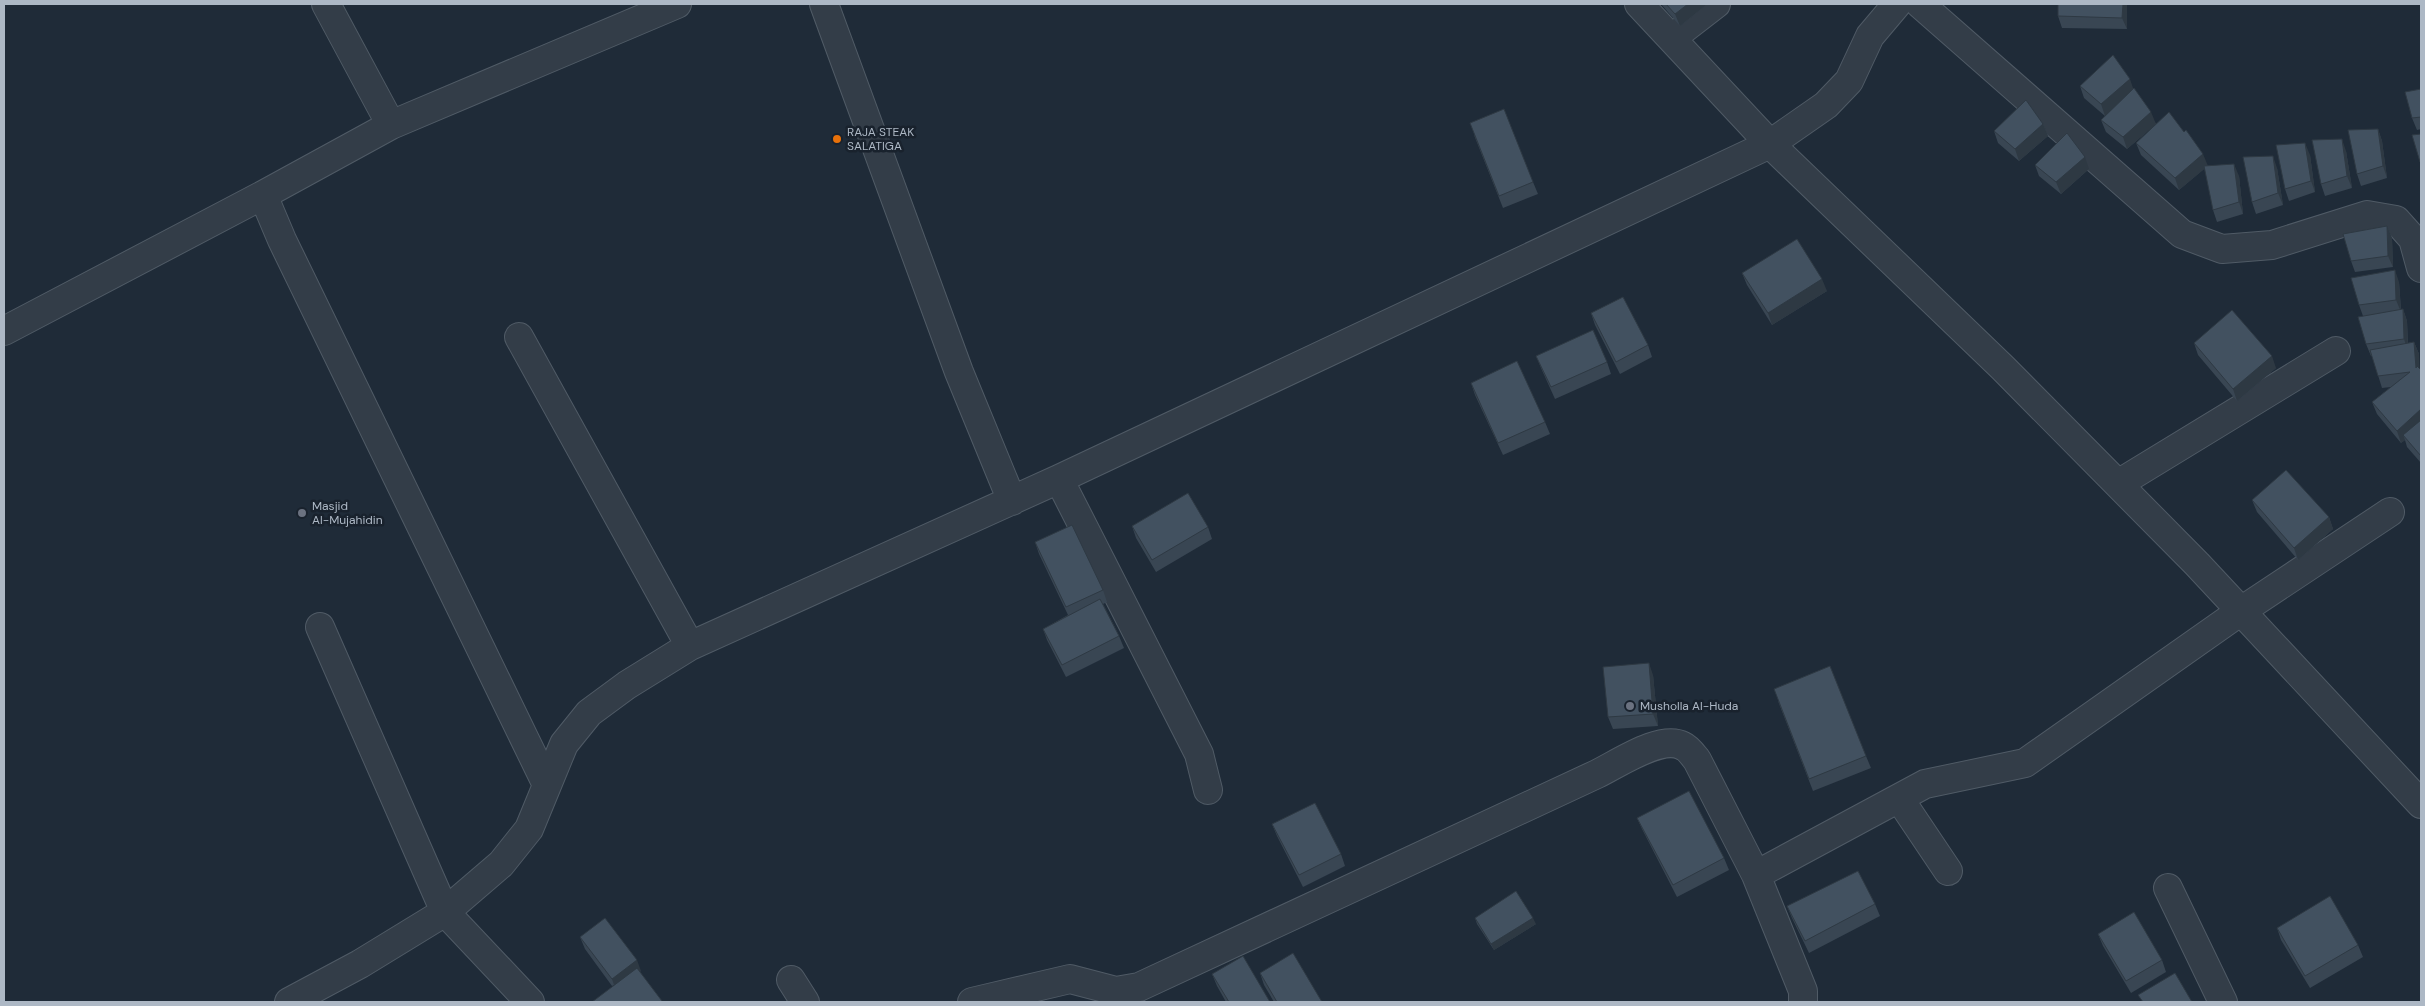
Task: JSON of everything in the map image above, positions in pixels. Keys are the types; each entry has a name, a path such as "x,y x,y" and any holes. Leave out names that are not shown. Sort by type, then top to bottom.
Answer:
{"street":[{"path":"326,4 391,125"},
{"path":"4,331 263,195 391,125 677,4"},
{"path":"824,4 959,372 1012,500"},
{"path":"1639,4 1770,144 2004,368 2118,484 2421,804"},
{"path":"1672,38 1716,4"},
{"path":"289,1002 360,964 445,912 501,864 529,829 546,783 564,744 589,713 627,685 690,646 1059,479 1770,144 1826,105 1849,81 1870,36 1897,4"},
{"path":"1920,4 2182,234 2222,249 2272,245 2367,215 2396,220 2413,239 2421,268"},
{"path":"263,195 287,249 546,783"},
{"path":"519,337 690,646"},
{"path":"2118,484 2336,351"},
{"path":"1059,479 1198,754 1208,790"},
{"path":"1756,876 1925,784 2025,763 2241,612 2390,512"},
{"path":"320,627 445,912 530,1002"},
{"path":"972,1002 1070,979 1116,991 1139,987 1658,744 1671,742 1684,746 1697,760 1756,876 1803,991 1803,1002"},
{"path":"1899,798 1948,871"},
{"path":"2168,888 2223,1002"}],"building":[{"path":"1666,4 1688,4 1675,14"},
{"path":"2058,4 2123,4 2122,18 2058,16"},
{"path":"2113,55 2130,79 2101,104 2080,86"},
{"path":"2134,88 2151,112 2123,137 2101,120"},
{"path":"2421,89 2421,117 2412,118 2405,92"},
{"path":"2026,100 2043,124 2015,149 1994,131"},
{"path":"1504,109 1533,182 1499,196 1470,123"},
{"path":"2169,112 2184,132 2186,130 2203,154 2175,178 2136,143"},
{"path":"2378,129 2383,166 2357,174 2348,130"},
{"path":"2067,133 2085,157 2056,182 2035,165"},
{"path":"2421,134 2421,162 2420,162 2412,135"},
{"path":"2342,139 2347,176 2321,184 2312,140"},
{"path":"2305,143 2311,181 2285,189 2276,145"},
{"path":"2273,156 2278,193 2252,202 2243,157"},
{"path":"2234,164 2239,202 2213,210 2204,166"},
{"path":"2387,226 2388,256 2351,261 2343,234"},
{"path":"1797,239 1822,279 1768,313 1742,273"},
{"path":"2395,270 2396,300 2359,305 2351,278"},
{"path":"1623,297 1648,345 1616,362 1591,313"},
{"path":"2403,309 2404,339 2366,344 2358,317"},
{"path":"2232,310 2272,356 2233,389 2194,343"},
{"path":"1593,330 1607,362 1551,387 1536,356"},
{"path":"2414,342 2416,368 2417,366 2421,370 2421,409 2397,431 2372,402 2410,372 2378,376 2370,350"},
{"path":"1517,361 1545,422 1498,443 1471,383"},
{"path":"2421,420 2421,456 2403,435"},
{"path":"2286,470 2329,517 2294,548 2252,500"},
{"path":"1188,493 1208,527 1152,560 1132,526"},
{"path":"1072,525 1103,590 1066,607 1035,542"},
{"path":"1100,599 1119,636 1062,665 1043,629"},
{"path":"1649,663 1653,714 1608,717 1603,667"},
{"path":"1830,666 1866,756 1809,779 1774,689"},
{"path":"1689,791 1724,858 1673,885 1637,818"},
{"path":"1315,803 1341,854 1299,875 1272,824"},
{"path":"1858,871 1875,904 1805,941 1787,906"},
{"path":"1516,891 1533,918 1491,944 1475,918"},
{"path":"2330,896 2358,945 2305,976 2277,928"},
{"path":"2134,912 2162,960 2126,981 2098,934"},
{"path":"605,918 637,960 612,979 580,937"},
{"path":"1293,953 1322,1002 1277,1002 1260,973"},
{"path":"1243,956 1270,1002 1229,1002 1212,974"},
{"path":"637,968 662,1001 592,1002"},
{"path":"2175,973 2192,1002 2143,1002 2138,995"}],"place":[{"name":"RAJA STEAK SALATIGA","path":"837,139"},
{"name":"Masjid Al-Mujahidin","path":"302,513"},
{"name":"Musholla Al-Huda","path":"1630,706"}]}
